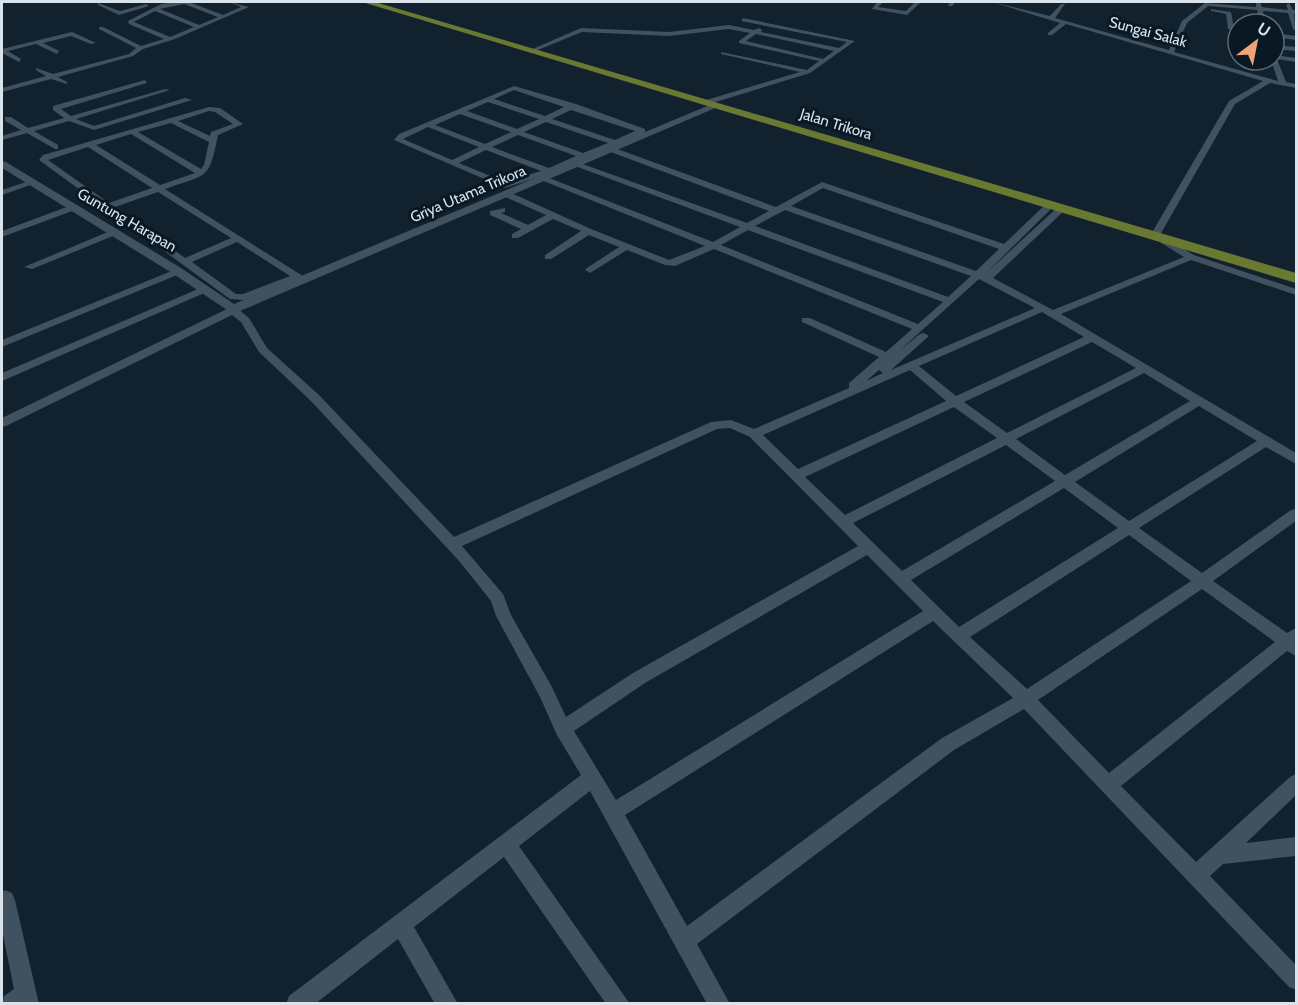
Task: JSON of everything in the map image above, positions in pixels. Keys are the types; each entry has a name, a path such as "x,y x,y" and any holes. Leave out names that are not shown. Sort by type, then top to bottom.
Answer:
{"main road":[{"name":"Jalan Trikora","path":"367,2 1296,278"}],"street":[{"path":"92,3 111,2"},
{"path":"142,2 200,27"},
{"path":"159,2 133,19 131,23 170,39"},
{"path":"100,4 119,13 185,2 224,17"},
{"path":"2,90 131,55 141,48 170,39 246,7 231,2"},
{"path":"880,2 874,8 906,13 910,12 918,2"},
{"name":"Sungai Salak","path":"994,2 1269,81 1296,86"},
{"path":"1014,8 1028,2"},
{"path":"1288,2 1294,11 1296,29"},
{"path":"1171,52 1184,22 1199,8 1209,3 1259,4 1294,11"},
{"path":"1051,18 1063,4"},
{"path":"1199,8 1226,12"},
{"path":"711,104 808,72 852,40 743,20"},
{"path":"1050,34 1065,22"},
{"path":"769,25 741,42 825,61"},
{"path":"531,51 581,30 669,34 729,27 841,50"},
{"path":"100,28 141,48"},
{"path":"2,51 82,32"},
{"path":"72,34 93,43"},
{"path":"37,42 57,52"},
{"path":"2,51 19,60"},
{"path":"723,53 808,72"},
{"path":"74,59 100,73"},
{"path":"1294,60 1296,70"},
{"path":"38,69 65,83"},
{"path":"1279,72 1283,84"},
{"path":"2,80 23,94"},
{"path":"1269,81 1232,103 1155,236 1191,258 1296,292"},
{"path":"145,82 56,108 72,119 94,128 188,100"},
{"path":"546,175 505,185 398,140 402,136 509,89 519,88 642,130 613,146"},
{"path":"2,140 167,90"},
{"path":"487,99 546,119 779,208 982,277 1047,311 1296,459"},
{"name":"Griya Utama Trikora","path":"232,310 299,279 507,194 711,104"},
{"path":"451,163 573,106"},
{"path":"110,206 202,173 208,165 217,131 240,124 211,108 46,157 43,160 110,206 183,266 238,298 299,279"},
{"path":"460,111 518,132 748,227 951,301"},
{"path":"8,119 55,147"},
{"path":"171,120 213,141"},
{"path":"429,125 486,147 713,246 920,328"},
{"path":"132,132 202,173"},
{"path":"89,144 299,279"},
{"name":"Guntung Harapan","path":"2,164 115,232 183,266 232,310"},
{"path":"2,193 32,183"},
{"path":"507,194 588,231 672,263 713,246 822,185 1004,247"},
{"path":"2,234 72,207"},
{"path":"841,397 886,356 982,277 1004,247 1056,207"},
{"path":"863,386 900,357 1056,207"},
{"path":"502,210 493,213 529,229"},
{"path":"515,236 553,215"},
{"path":"548,257 588,231"},
{"path":"29,267 115,232"},
{"path":"2,344 183,266 237,239"},
{"path":"590,270 626,246"},
{"path":"754,434 910,365 1191,258"},
{"path":"2,377 206,289"},
{"path":"2,423 232,310 245,320 263,350 315,398 452,544 498,598 504,616 546,692 563,729 613,812 719,1004"},
{"path":"806,320 886,356"},
{"path":"795,476 1091,338"},
{"path":"910,365 954,401 1202,581 1293,642 1108,786"},
{"path":"843,522 1144,369"},
{"path":"903,579 1199,401"},
{"path":"452,544 715,425 731,424 754,434 903,579 958,636 1026,699 1296,980"},
{"path":"958,636 1266,441"},
{"path":"685,940 948,744 1026,699 1202,581 1296,514"},
{"path":"563,729 639,678 868,547"},
{"path":"613,812 935,612"},
{"path":"297,1004 593,777"},
{"path":"1197,876 1296,783"},
{"path":"506,844 619,1004"},
{"path":"1219,855 1296,847"},
{"path":"5,900 22,1000"},
{"path":"401,924 447,1004"}]}
